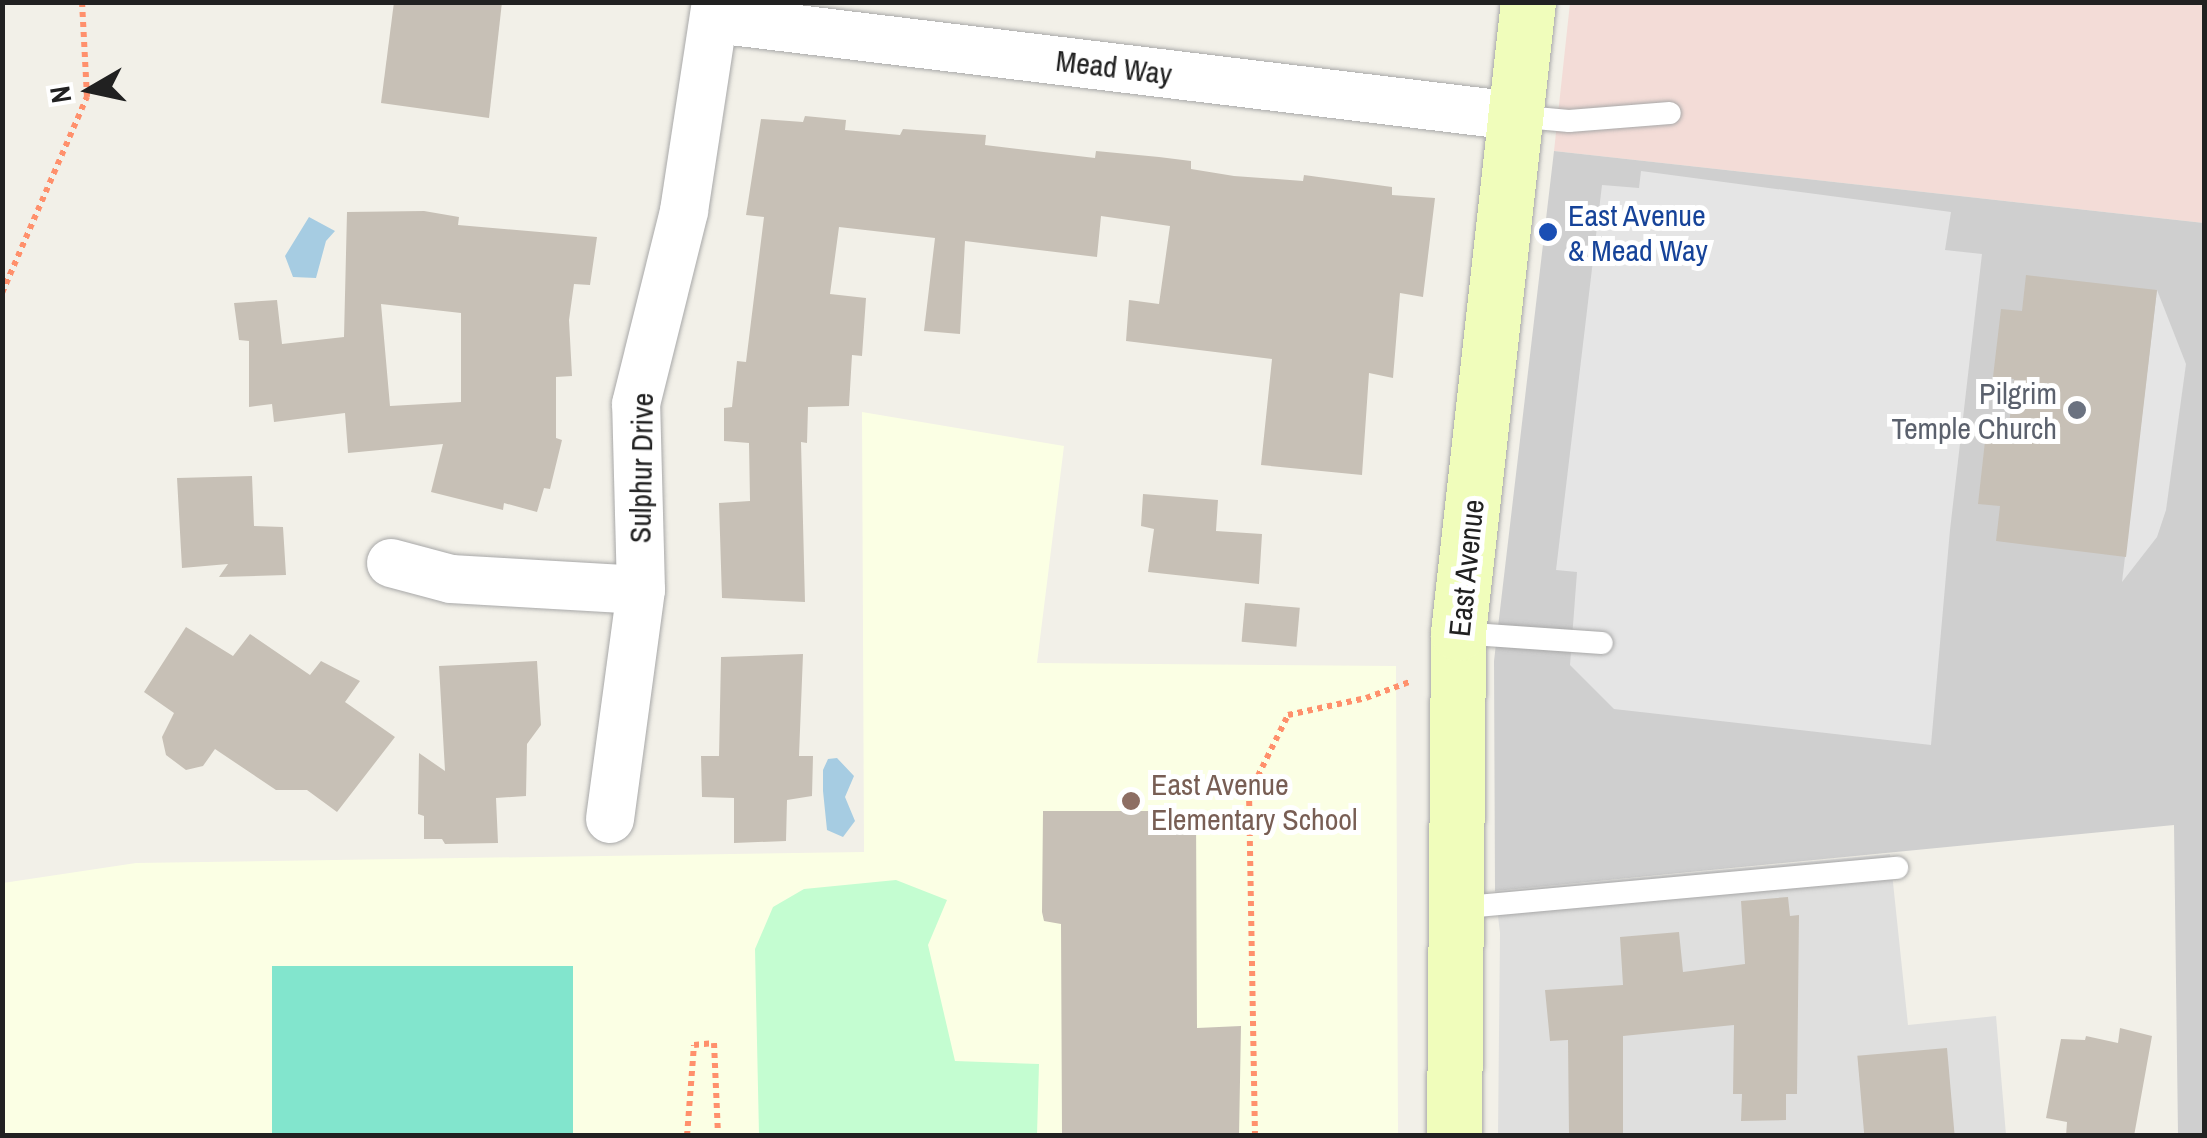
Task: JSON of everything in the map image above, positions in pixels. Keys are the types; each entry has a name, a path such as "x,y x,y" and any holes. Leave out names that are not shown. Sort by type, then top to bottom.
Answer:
{"street":[{"name":"East Avenue","path":"1454,1136 1458,633 1528,2"},
{"name":"Mead Way","path":"716,11 1514,116"},
{"name":"Sulphur Drive","path":"610,820 641,590 636,404 684,211 716,11"},
{"path":"391,563 452,578 641,590"}],"lane":[{"path":"1514,116 1569,121 1670,113"},
{"path":"1458,633 1602,643"},
{"path":"1455,908 1897,868"}],"path":[{"path":"2,292 88,97 82,2"},
{"path":"1255,1136 1248,794 1288,715 1366,698 1412,680"},
{"path":"687,1136 694,1045 714,1043 718,1136"}],"shaded area":[{"path":"1570,3 2204,3 2204,223 1554,151"},
{"path":"1554,151 2204,223 2204,1135 2178,1135 2174,825 1495,891 1494,661"},
{"path":"1641,171 1951,212 1945,250 1982,254 1950,530 1931,745 1614,709 1570,665 1577,572 1556,570 1602,185 1639,188"},
{"path":"2157,290 2186,364 2166,510 2157,537 2122,582"},
{"name":"East Avenue Elementary School","path":"862,412 1064,446 1037,663 1396,666 1398,1135 3,1136 3,883 136,863 864,852"},
{"path":"1890,854 1908,1025 1996,1016 2006,1135 1498,1135 1500,933 1495,891"}],"green space":[{"path":"896,880 947,900 928,945 955,1061 1039,1064 1037,1135 759,1135 755,949 773,907 804,889"},
{"path":"272,966 573,966 573,1135 272,1135"}],"water":[{"path":"309,217 335,231 326,241 316,278 293,277 285,256"},
{"path":"837,758 854,776 845,797 855,821 843,837 827,830 823,791 823,770 828,759"}],"building":[{"path":"394,2 502,2 489,118 381,103"},
{"path":"805,116 846,120 845,130 900,135 903,129 986,135 985,145 1095,158 1096,151 1159,157 1191,161 1191,169 1234,176 1303,181 1304,175 1392,187 1392,195 1435,198 1423,297 1400,293 1393,378 1369,373 1362,475 1261,465 1272,359 1126,341 1129,300 1159,304 1170,226 1101,216 1097,257 965,241 960,334 924,331 935,238 839,227 830,294 866,298 862,356 852,355 849,406 808,407 807,443 801,442 805,602 722,598 719,503 750,501 749,443 724,441 724,408 732,407 737,361 746,362 764,217 746,215 761,119 803,122"},
{"path":"424,211 459,217 458,225 597,237 590,285 574,284 569,320 572,376 556,377 556,438 562,440 550,489 544,488 537,512 504,503 503,510 431,492 443,444 348,453 345,413 274,422 272,404 249,407 249,341 239,340 234,303 277,300 282,344 344,337 347,212","holes":["381,304 461,313 461,402 390,406"]},
{"name":"Pilgrim Temple Church","path":"2026,275 2157,290 2126,557 1996,541 2000,506 1978,504 1985,441 2007,444 2014,379 1993,377 2001,309 2022,311"},
{"path":"252,476 254,526 283,527 286,575 219,577 228,564 182,568 177,478"},
{"path":"1143,494 1218,500 1216,531 1262,534 1259,584 1148,572 1154,529 1141,526"},
{"path":"1245,603 1300,608 1296,647 1242,642"},
{"path":"186,627 233,656 250,634 310,675 321,661 360,681 345,702 395,737 337,812 307,790 276,790 215,749 203,766 186,770 166,755 162,737 174,713 144,692"},
{"path":"803,654 799,756 813,756 812,796 787,800 786,841 734,843 734,798 702,797 701,756 719,756 721,657"},
{"path":"537,661 541,725 527,744 526,796 496,798 498,843 445,844 442,839 424,839 424,816 418,814 419,753 445,771 439,666"},
{"path":"1043,811 1196,811 1197,1028 1241,1026 1239,1136 1062,1136 1061,924 1044,921 1042,912"},
{"path":"1788,897 1790,916 1799,915 1797,1094 1786,1094 1786,1120 1741,1121 1742,1094 1733,1094 1734,1025 1623,1036 1623,1136 1569,1136 1568,1040 1550,1041 1545,990 1623,985 1620,937 1679,932 1683,972 1745,964 1741,901"},
{"path":"2120,1028 2152,1036 2134,1136 2066,1136 2067,1122 2046,1118 2061,1039 2085,1040 2086,1036 2118,1043"},
{"path":"1947,1048 1955,1136 1864,1136 1857,1056"}],"place":[{"name":"East Avenue & Mead Way","path":"1548,232"},
{"name":"Pilgrim Temple Church","path":"2077,410"},
{"name":"East Avenue Elementary School","path":"1131,801"}]}
